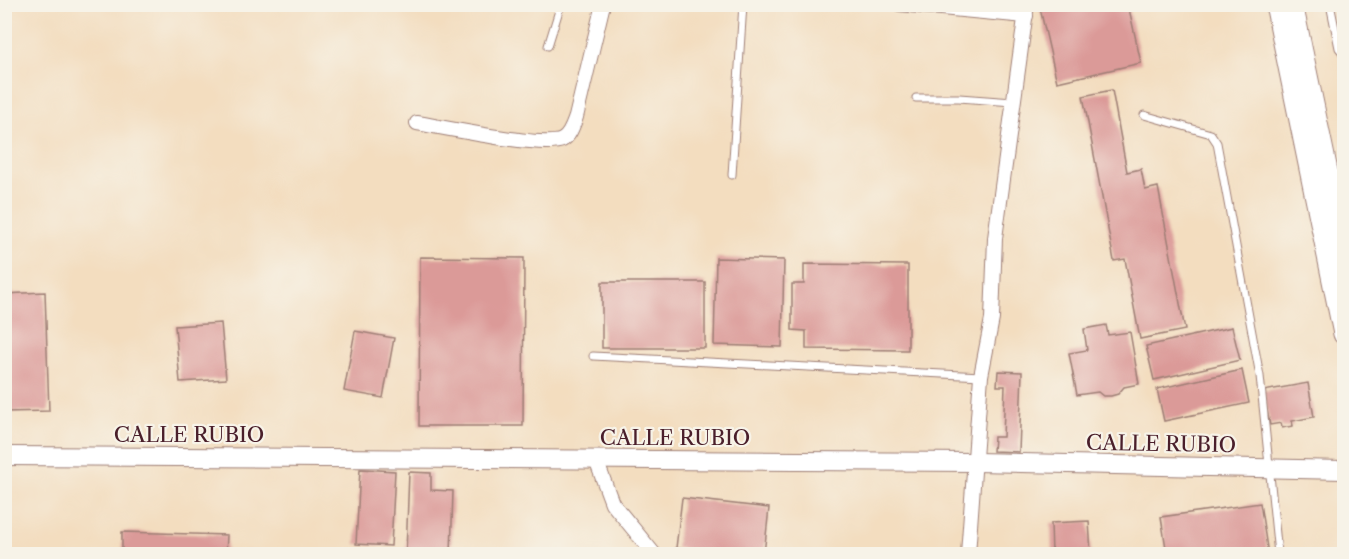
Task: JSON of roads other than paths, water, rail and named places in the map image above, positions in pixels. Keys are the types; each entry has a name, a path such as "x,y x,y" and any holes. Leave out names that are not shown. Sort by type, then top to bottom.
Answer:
{"main road":[{"path":"1276,4 1325,198 1344,252"},
{"path":"1292,4 1325,198 1344,334"}],"street":[{"path":"417,123 513,140 553,143 563,140 576,117 603,4"},
{"path":"900,4 1027,10 995,238 992,319 981,376 968,555"},
{"name":"CALLE RUBIO","path":"4,456 975,462 1344,470"},
{"path":"596,460 603,485 612,503 654,555"}],"lane":[{"path":"548,46 561,4"},
{"path":"732,175 743,4"},
{"path":"1330,4 1339,48 1344,54"},
{"path":"916,98 1013,102"},
{"path":"1144,115 1211,134 1217,143 1260,376 1278,555"},
{"path":"593,356 981,376"}]}
